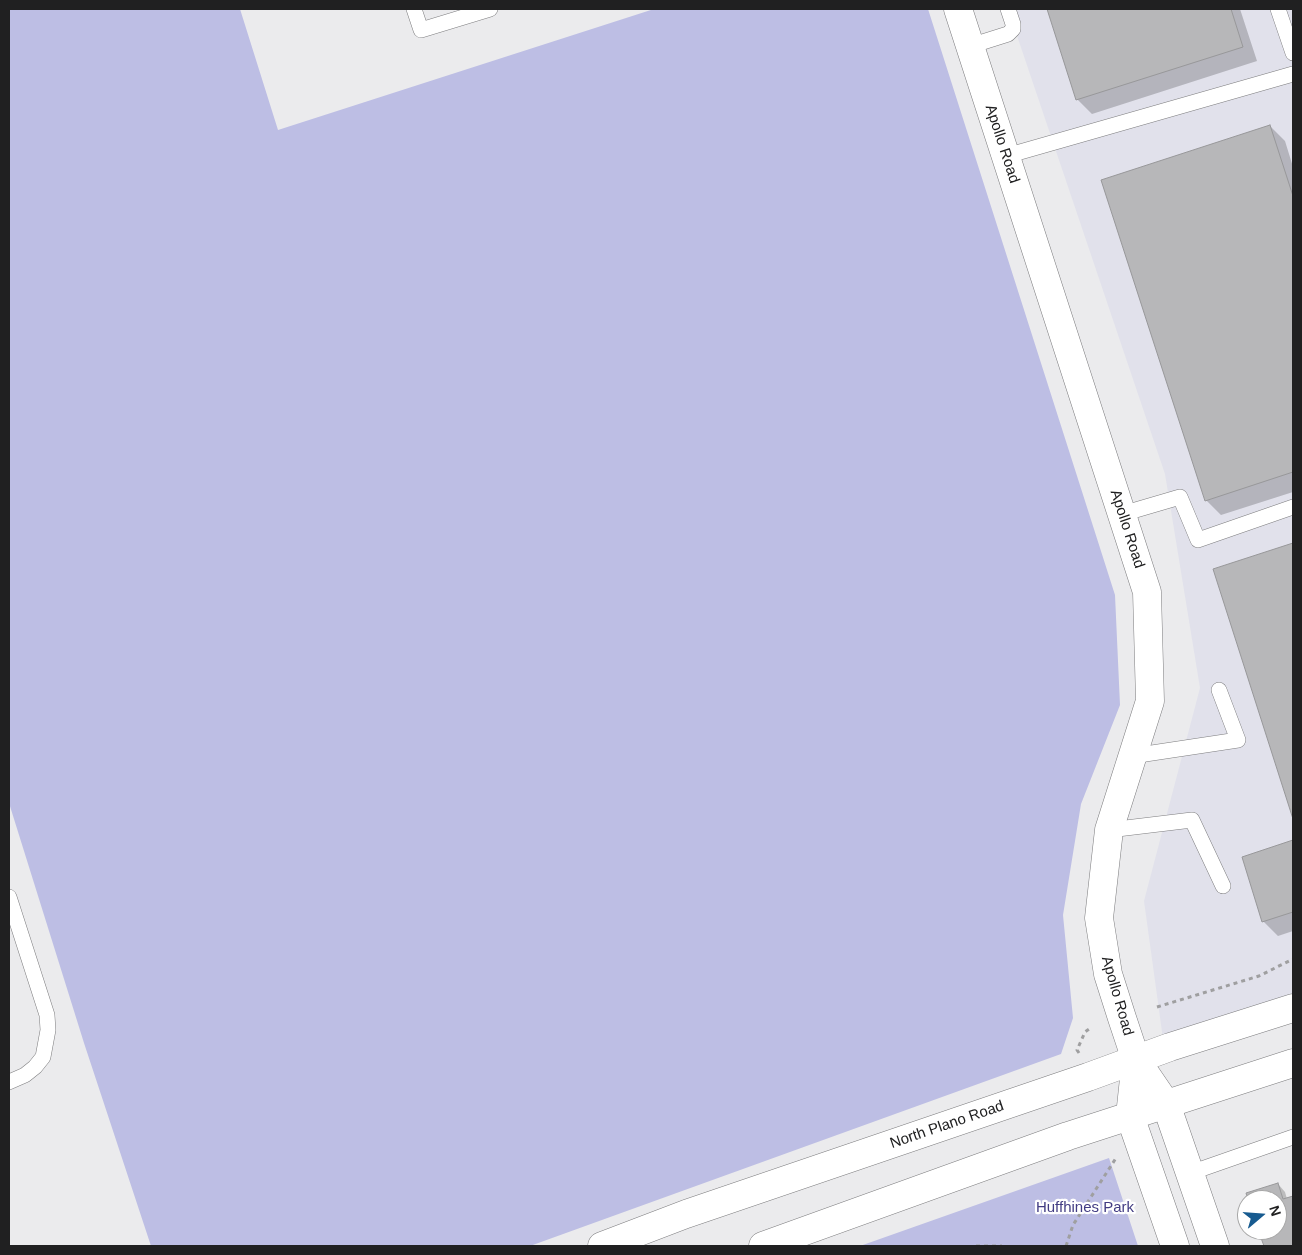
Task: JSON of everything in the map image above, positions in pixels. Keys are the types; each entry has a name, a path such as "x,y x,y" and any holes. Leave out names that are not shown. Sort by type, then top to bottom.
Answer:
{"street":[{"name":"Apollo Road","path":"958,9 1147,592 1150,701 1109,830 1099,918 1108,974 1136,1060 1166,1104 1214,1246"},
{"name":"North Plano Road","path":"602,1246 686,1214 1170,1047 1293,1008"},
{"name":"Apollo Road","path":"1136,1060 1130,1116 1175,1246"},
{"path":"763,1246 1068,1136 1293,1063"}],"lane":[{"path":"414,9 421,30 490,9"},
{"path":"970,46 1008,34 1013,24 1008,9"},
{"path":"1278,9 1293,53"},
{"path":"1006,156 1293,74"},
{"path":"1122,514 1180,497 1198,540 1293,507"},
{"path":"1132,756 1238,740 1219,690"},
{"path":"1109,830 1192,820 1223,886"},
{"path":"9,897 47,1015 48,1030 43,1057 25,1075 9,1082"},
{"path":"1190,1173 1293,1137"}],"path":[{"path":"1156,1007 1259,976 1293,959"},
{"path":"1079,1054 1077,1050 1085,1032 1092,1028"},
{"path":"1066,1246 1073,1224 1117,1156"},
{"path":"976,1246 1002,1246"}],"shaded area":[{"path":"1008,9 1293,9 1293,995 1163,1039 1144,901 1200,688 1165,474"}],"green space":[{"path":"9,9 240,9 278,130 654,9 928,9 1115,595 1120,705 1081,804 1063,915 1073,1018 1061,1054 530,1246 151,1246 84,1043 9,803"},
{"name":"Huffhines Park","path":"1109,1158 1138,1246 860,1246"}],"building":[{"path":"1047,9 1231,9 1243,47 1076,100"},
{"path":"1270,125 1293,196 1293,472 1205,501 1101,180"},
{"path":"1293,543 1293,819 1213,569"},
{"path":"1293,840 1293,912 1262,922 1242,857"},
{"path":"1278,1183 1280,1190 1256,1190"},
{"path":"1293,1196 1293,1246 1264,1246 1262,1240 1287,1240 1287,1198"}]}
